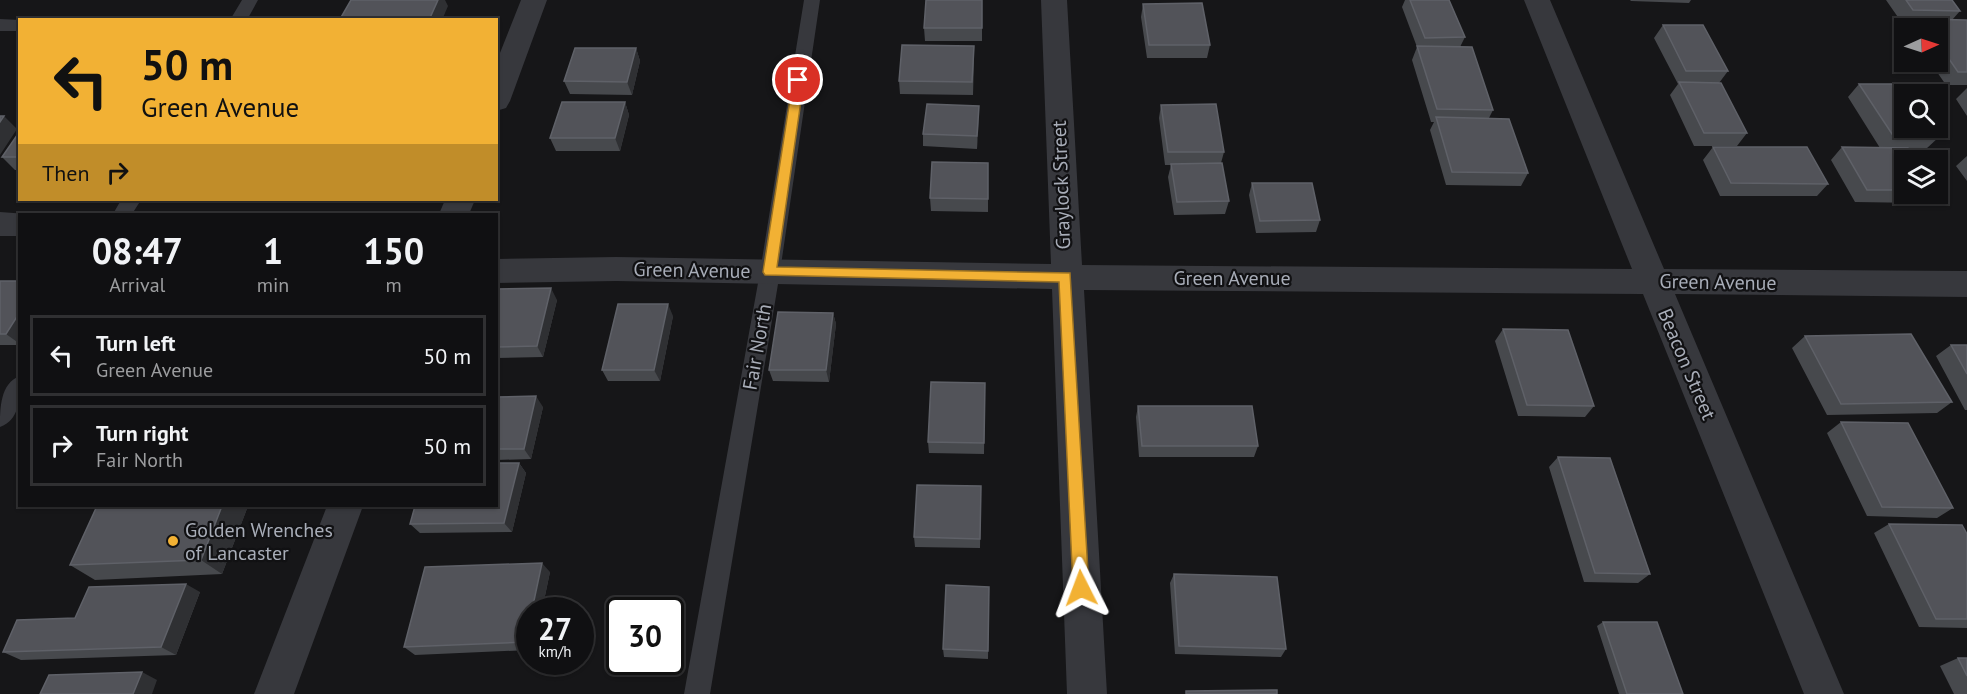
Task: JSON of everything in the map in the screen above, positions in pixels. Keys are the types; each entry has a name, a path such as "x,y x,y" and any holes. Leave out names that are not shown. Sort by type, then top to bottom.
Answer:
{"street":[{"path":"498,96 534,0"},
{"name":"Graylock Street","path":"1053,0 1086,694"},
{"name":"Beacon Street","path":"1537,0 1824,694"},
{"path":"0,224 18,224"},
{"name":"Green Avenue","path":"498,270 616,269 1065,277 1967,284"},
{"path":"274,694 345,507"}],"lane":[{"path":"239,18 250,0"},
{"name":"Fair North","path":"697,694 770,272 795,99 813,0"},
{"path":"0,25 18,25"},
{"path":"8,414 18,390"}],"building":[{"path":"351,0 438,0 430,18 341,18"},
{"path":"926,0 982,0 982,28 924,28"},
{"path":"1410,0 1449,0 1465,37 1425,38"},
{"path":"1906,0 1952,0 1960,11 1913,10"},
{"path":"1202,3 1210,45 1149,45 1143,4"},
{"path":"1948,20 1967,20 1967,72 1958,72 1948,58"},
{"path":"1663,25 1703,25 1728,71 1686,71"},
{"path":"902,45 974,46 972,82 899,81"},
{"path":"1417,46 1472,47 1493,110 1437,109"},
{"path":"575,48 636,48 627,82 564,81"},
{"path":"1679,82 1721,83 1747,133 1704,133"},
{"path":"1859,84 1894,84 1894,137"},
{"path":"562,102 625,102 615,138 550,138"},
{"path":"927,104 979,106 977,136 923,134"},
{"path":"1216,104 1224,152 1168,152 1161,105"},
{"path":"1436,117 1509,119 1528,173 1452,172"},
{"path":"18,134 18,157 2,157"},
{"path":"1713,147 1807,147 1828,184 1731,183"},
{"path":"1842,147 1908,148 1909,150 1894,150 1894,190 1867,190"},
{"path":"932,162 988,163 988,199 930,198"},
{"path":"1222,163 1229,201 1177,202 1171,164"},
{"path":"1252,183 1312,183 1320,220 1260,221"},
{"path":"0,281 18,281 18,315 6,334 0,334"},
{"path":"551,288 537,346 498,347 498,289"},
{"path":"618,304 668,304 654,370 602,370"},
{"path":"778,312 833,313 826,370 769,370"},
{"path":"1503,329 1568,330 1594,406 1527,405"},
{"path":"1911,334 1952,402 1841,404 1805,336"},
{"path":"1951,345 1967,345 1967,374"},
{"path":"931,382 985,383 984,443 928,442"},
{"path":"536,396 524,449 498,449 498,397"},
{"path":"1138,406 1252,406 1258,446 1142,446"},
{"path":"1841,422 1908,423 1953,508 1882,507"},
{"path":"1558,457 1610,458 1650,574 1595,573"},
{"path":"498,463 519,463 504,523 410,524 415,507 498,507"},
{"path":"917,485 981,486 980,539 914,537"},
{"name":"Golden Wrenches of Lancaster","path":"97,507 222,507 201,560 70,565"},
{"path":"1889,524 1962,525 1967,534 1967,619 1936,619"},
{"path":"542,563 535,597 516,597 516,642 404,647 425,567"},
{"path":"1174,574 1277,577 1286,649 1179,646"},
{"path":"186,584 161,647 3,652 17,620 75,618 89,587"},
{"path":"946,585 989,587 988,651 943,649"},
{"path":"1603,622 1657,622 1683,694 1627,694"},
{"path":"1958,658 1967,658 1967,676"},
{"path":"142,672 133,694 40,694 49,675"},
{"path":"1277,690 1277,694 1186,694 1186,691"}],"place":[{"name":"Golden Wrenches of Lancaster","path":"173,541"}],"route":[{"path":"798,80 770,272 1065,277 1081,588"}]}
